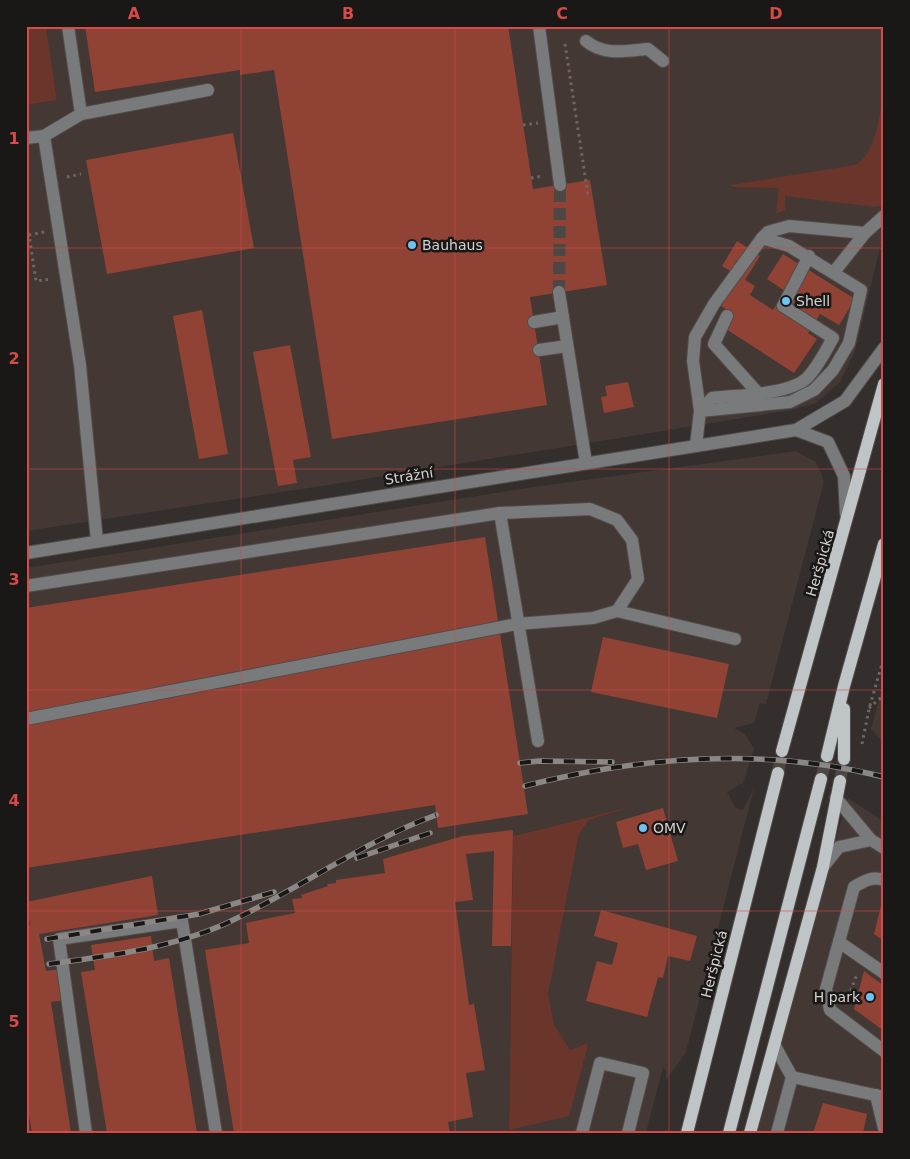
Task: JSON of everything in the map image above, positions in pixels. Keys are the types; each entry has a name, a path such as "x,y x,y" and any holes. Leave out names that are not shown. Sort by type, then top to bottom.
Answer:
{"main road":[{"name":"Heršpická","path":"782,751 847,524 884,384"},
{"path":"827,756 844,686 884,544"},
{"path":"844,686 844,759"},
{"name":"Heršpická","path":"687,1133 778,773"},
{"path":"729,1133 821,779"},
{"path":"750,1133 823,867 840,781"}],"street":[{"path":"68,26 81,114"},
{"path":"539,26 560,185"},
{"path":"586,40 597,50 618,52 648,49 663,61"},
{"path":"26,138 44,136 81,114 208,90"},
{"path":"44,136 80,365 97,541"},
{"path":"834,272 865,232 884,216"},
{"path":"696,445 700,411 693,361 695,337 714,304 762,238 768,232 789,226 865,232"},
{"path":"700,411 790,402 814,390 833,370 849,343 861,290 809,256 789,246 762,238"},
{"path":"700,411 712,398 788,388 806,379 818,364 833,338 783,306 809,256"},
{"path":"559,292 586,463"},
{"path":"727,316 714,344 757,392"},
{"path":"534,322 563,317"},
{"path":"539,350 567,346"},
{"name":"Strážní","path":"26,553 796,430 845,401 884,348"},
{"name":"Strážní","path":"796,430 828,442 844,476 847,524"},
{"path":"26,586 500,513 590,509 617,520 632,540 638,579 617,611"},
{"path":"500,513 538,741"},
{"path":"26,719 517,624 593,618 617,611 735,639"},
{"path":"836,798 872,840 884,848"},
{"path":"823,867 839,847 872,840"},
{"path":"884,880 877,878 866,880 854,887 826,989 830,1010 884,1051"},
{"path":"86,1133 59,939 182,921 216,1133"},
{"path":"839,942 884,973"},
{"path":"774,1046 792,1077 777,1133"},
{"path":"582,1133 600,1063 643,1073 628,1133"},
{"path":"792,1077 880,1096 884,1131"}],"path":[{"path":"565,44 588,195"},
{"path":"860,752 869,709 884,657"},
{"path":"869,709 884,695"}],"shaded area":[{"path":"26,26 46,26 57,100 26,105"},
{"path":"46,26 884,26 884,231 855,351 840,382 816,403 792,410 328,485 26,531 26,105 57,100"},
{"path":"884,94 883,205 875,207 785,196 785,210 776,214 779,188 732,187 731,185 855,165 868,152 872,143 876,133"},
{"path":"796,451 816,462 824,481 766,704 760,703 754,723 734,728 745,734 754,749 743,783 727,792 736,808 743,810 754,788 686,1052 666,1080 666,1070 663,1067 646,1133 26,1133 26,568 527,488","holes":["624,809 589,820 579,834 548,994 554,1024 570,1050 585,1044 509,1130 513,836"]},
{"path":"884,682 884,743 871,729"},
{"path":"848,798 884,822 884,1133 746,1133"},
{"path":"634,806 589,820 579,834 548,994 554,1024 570,1050 585,1044 588,1045 569,1116 509,1130 513,836"}],"building":[{"name":"Bauhaus","path":"85,26 508,26 533,189 590,180 607,285 530,297 547,405 332,439 274,70 240,75 240,70 95,92"},
{"path":"233,133 254,248 107,274 86,160"},
{"path":"737,241 760,256 745,280 755,286 750,295 773,310 785,291 767,279 783,254 855,299 839,325 820,314 808,333 817,339 794,373 726,329 734,315 721,306 740,277 722,266"},
{"path":"202,310 228,454 199,459 173,316"},
{"path":"290,345 311,457 293,460 297,483 278,486 253,352"},
{"path":"628,382 634,407 604,413 601,397 607,396 605,386"},
{"path":"485,537 528,814 438,828 435,805 26,868 26,608"},
{"path":"603,637 729,664 717,718 591,692"},
{"path":"663,808 678,861 646,870 638,844 623,848 616,822"},
{"path":"513,830 511,946 492,946 494,851 466,854 473,900 455,902 469,1005 474,1004 485,1070 466,1073 473,1117 448,1122 450,1133 234,1133 205,950 249,943 246,923 295,913 292,899 302,898 301,895 328,886 327,884 336,883 336,880 385,873 383,859 463,836"},
{"path":"152,876 158,915 39,934 46,971 61,969 66,1000 51,1002 71,1133 32,1133 26,1097 26,926 30,925 26,902"},
{"path":"884,898 884,941 874,934"},
{"path":"601,910 697,936 690,961 668,956 663,978 658,977 647,1017 586,1001 597,961 612,965 618,943 594,936"},
{"path":"151,936 154,961 169,958 197,1133 107,1133 81,972 95,970 91,945"},
{"name":"H park","path":"864,971 884,986 884,1031 854,1009"},
{"path":"823,1103 867,1114 863,1133 813,1133"}],"tunnel":[{"path":"559,292 560,185"},
{"path":"778,773 782,751"},
{"path":"821,779 827,756"},
{"path":"840,781 844,759"}],"railway":[{"path":"525,786 613,768 658,762 704,759 794,762 884,777"},
{"path":"520,763 539,761 612,762"},
{"path":"49,964 140,950 206,932 253,910 356,852 436,815"},
{"path":"357,858 430,833"},
{"path":"47,939 199,914 274,892"}],"place":[{"name":"Bauhaus","path":"412,245"},
{"name":"Shell","path":"786,301"},
{"name":"OMV","path":"643,828"},
{"name":"H park","path":"870,997"}]}
